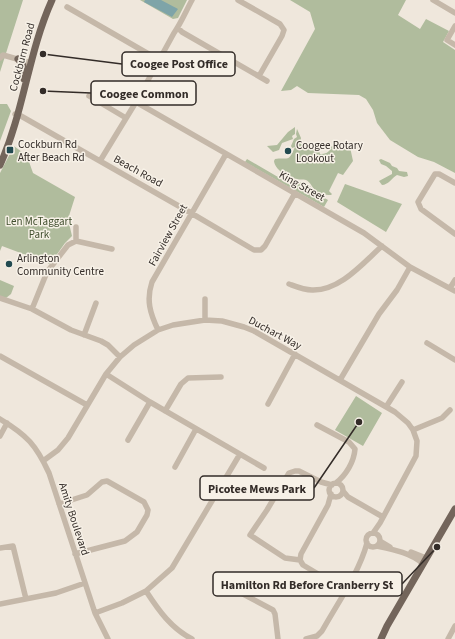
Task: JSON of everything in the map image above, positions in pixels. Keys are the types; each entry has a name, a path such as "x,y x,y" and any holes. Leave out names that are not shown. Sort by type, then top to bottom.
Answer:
{"main road":[{"name":"Cockburn Road","path":"0,159 16,114 24,79 30,62 38,19 46,0"},
{"name":"Cockburn Road","path":"0,165 39,32 52,0"},
{"path":"18,59 23,65 24,79"},
{"path":"381,639 386,626 390,623 455,508"},
{"path":"386,639 390,628 390,623"}],"street":[{"path":"100,161 136,102 158,60 178,28 179,23 192,0"},
{"path":"238,0 280,24 284,30 259,76"},
{"path":"433,0 455,13"},
{"path":"67,7 158,60"},
{"path":"455,26 447,40 455,45"},
{"path":"178,28 182,32 267,81"},
{"path":"0,58 3,56 30,62"},
{"path":"89,96 126,118"},
{"name":"King Street","path":"136,102 364,233 410,267 453,290"},
{"name":"Beach Road","path":"16,114 191,213 251,249 261,250 266,246 295,193"},
{"name":"Fairview Street","path":"158,330 149,308 151,287 191,213 226,154"},
{"path":"455,183 439,174 435,174 419,200 419,206 455,234"},
{"path":"76,227 76,241"},
{"path":"32,309 47,272 68,245 76,241 112,249"},
{"path":"289,284 301,289 314,290 332,286 350,275 382,246"},
{"path":"340,380 379,314 397,290 410,267"},
{"path":"453,290 455,280"},
{"path":"0,298 32,309 59,324 101,341 108,345 120,357"},
{"path":"205,299 205,320"},
{"path":"84,335 96,303"},
{"name":"Duchart Way","path":"43,461 58,450 68,438 106,374 120,357 134,345 158,330 183,323 205,320 222,321 244,327 295,354 386,407 404,419 413,430"},
{"path":"427,343 455,360"},
{"path":"268,404 295,354"},
{"path":"0,356 87,405"},
{"path":"106,374 165,411 264,468"},
{"path":"165,411 181,384 188,378 221,377"},
{"path":"386,407 402,382"},
{"path":"128,440 150,402"},
{"path":"364,554 375,547 380,523 416,456 417,441 413,430 442,418 450,410"},
{"name":"Amity Boulevard","path":"0,420 20,432 34,446 49,473 95,613 108,639"},
{"path":"0,436 7,423"},
{"path":"317,426 349,442 354,446 355,452 301,554 300,560 303,565 345,590"},
{"path":"175,466 196,429"},
{"path":"95,613 122,603 146,591 172,568 240,454"},
{"path":"300,560 285,558 250,535 289,473 295,470 299,471 383,517"},
{"path":"59,504 87,495 102,482 107,481 144,502 148,510 147,515 137,532 125,541 75,554"},
{"path":"306,639 316,636 322,631 364,554 367,544 367,537 377,537 391,547 411,552 424,561"},
{"path":"367,544 406,554 424,561"},
{"path":"0,548 13,546 26,599"},
{"path":"0,604 56,593 85,584"},
{"path":"226,584 273,610 275,614 278,639"},
{"path":"146,591 169,623 192,639"},
{"path":"448,639 455,626"}],"green space":[{"path":"0,0 23,0 0,72"},
{"path":"140,0 187,0 178,18 173,19"},
{"path":"290,0 406,0 398,15 420,29 426,19 449,31 443,42 455,50 455,173 434,162 418,157 390,140 377,123 373,110 366,99 359,95 308,93 297,86 291,90 281,91 315,29 310,12"},
{"path":"0,104 7,104 11,111 0,141"},
{"path":"295,127 295,134 292,136 293,139 282,143 279,150 273,152 267,146 277,145 288,132"},
{"path":"297,129 301,138 300,142 303,142 319,151 320,154 327,153 330,147 350,142 353,161 343,175 338,173 329,191 332,194 331,195 318,192 306,180 293,178 286,175 279,170 275,164 275,159 288,158 291,155 295,147 292,148 291,146 294,139 297,137"},
{"name":"Len McTaggart Park","path":"14,146 27,156 33,173 75,197 68,219 72,236 50,264 2,246 0,251 0,173"},
{"path":"247,159 290,184 292,181 306,183 314,192 328,200 324,207 245,162"},
{"path":"381,159 390,163 399,171 407,172 408,176 404,177 397,175 388,183 382,185 379,181 392,174 392,171 381,164 379,160"},
{"path":"345,184 402,204 386,232 337,202"},
{"path":"0,280 14,286 11,294 6,298 0,296"},
{"path":"356,396 382,413 363,446 335,430"}],"water":[{"path":"145,0 161,0 178,9 172,17 144,2"}],"place":[{"name":"Coogee Post Office","path":"43,54"},
{"name":"Coogee Common","path":"43,91"},
{"name":"Cockburn Rd After Beach Rd","path":"10,150"},
{"name":"Coogee Rotary Lookout","path":"288,151"},
{"name":"Arlington Community Centre","path":"9,264"},
{"name":"Picotee Mews Park","path":"359,422"},
{"name":"Hamilton Rd Before Cranberry St","path":"437,547"}]}
